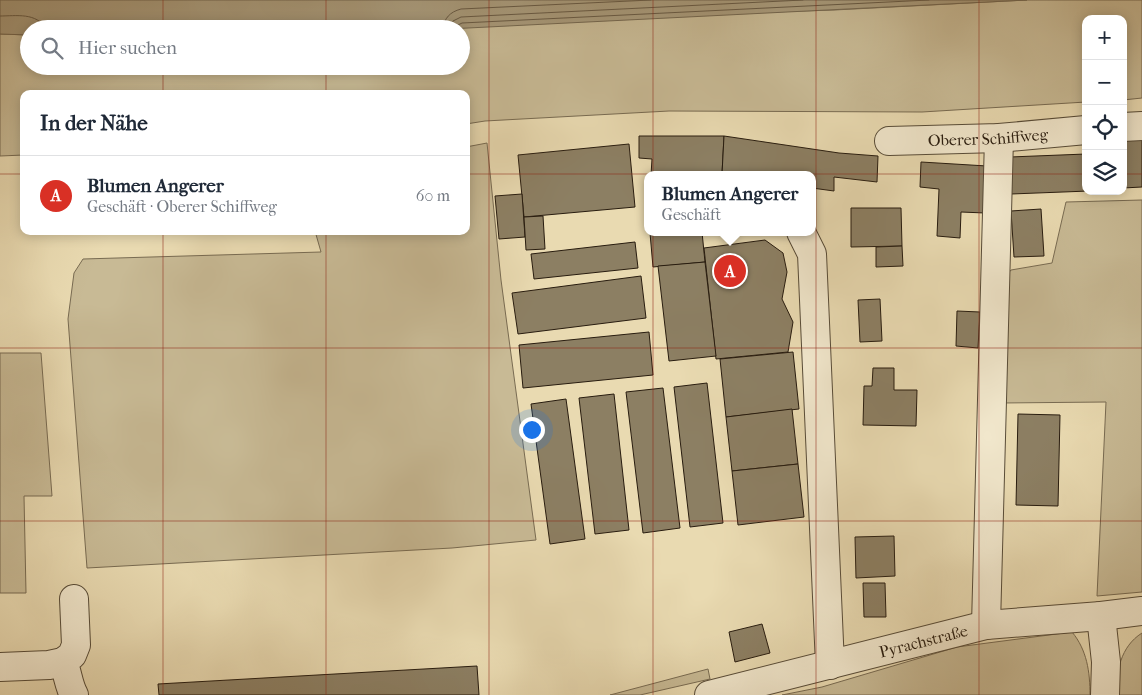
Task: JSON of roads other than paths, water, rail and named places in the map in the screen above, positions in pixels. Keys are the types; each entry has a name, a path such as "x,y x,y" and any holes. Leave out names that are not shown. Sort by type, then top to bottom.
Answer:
{"street":[{"path":"1127,127 1142,126"},
{"name":"Oberer Schiffweg","path":"889,141 999,138 1082,130"},
{"path":"986,625 999,138"},
{"path":"803,236 812,254 830,665"},
{"path":"0,667 49,665 63,662 72,656 76,645 74,600"},
{"name":"Pyrachstraße","path":"709,695 986,625 1142,611"},
{"path":"1101,616 1106,662 1105,695"},
{"path":"63,662 67,671 67,682 74,695"}],"water":[{"path":"0,0 1027,0 470,28 470,20 20,20 20,35 0,34"}],"place":[{"name":"Blumen Angerer","path":"730,271"}]}
